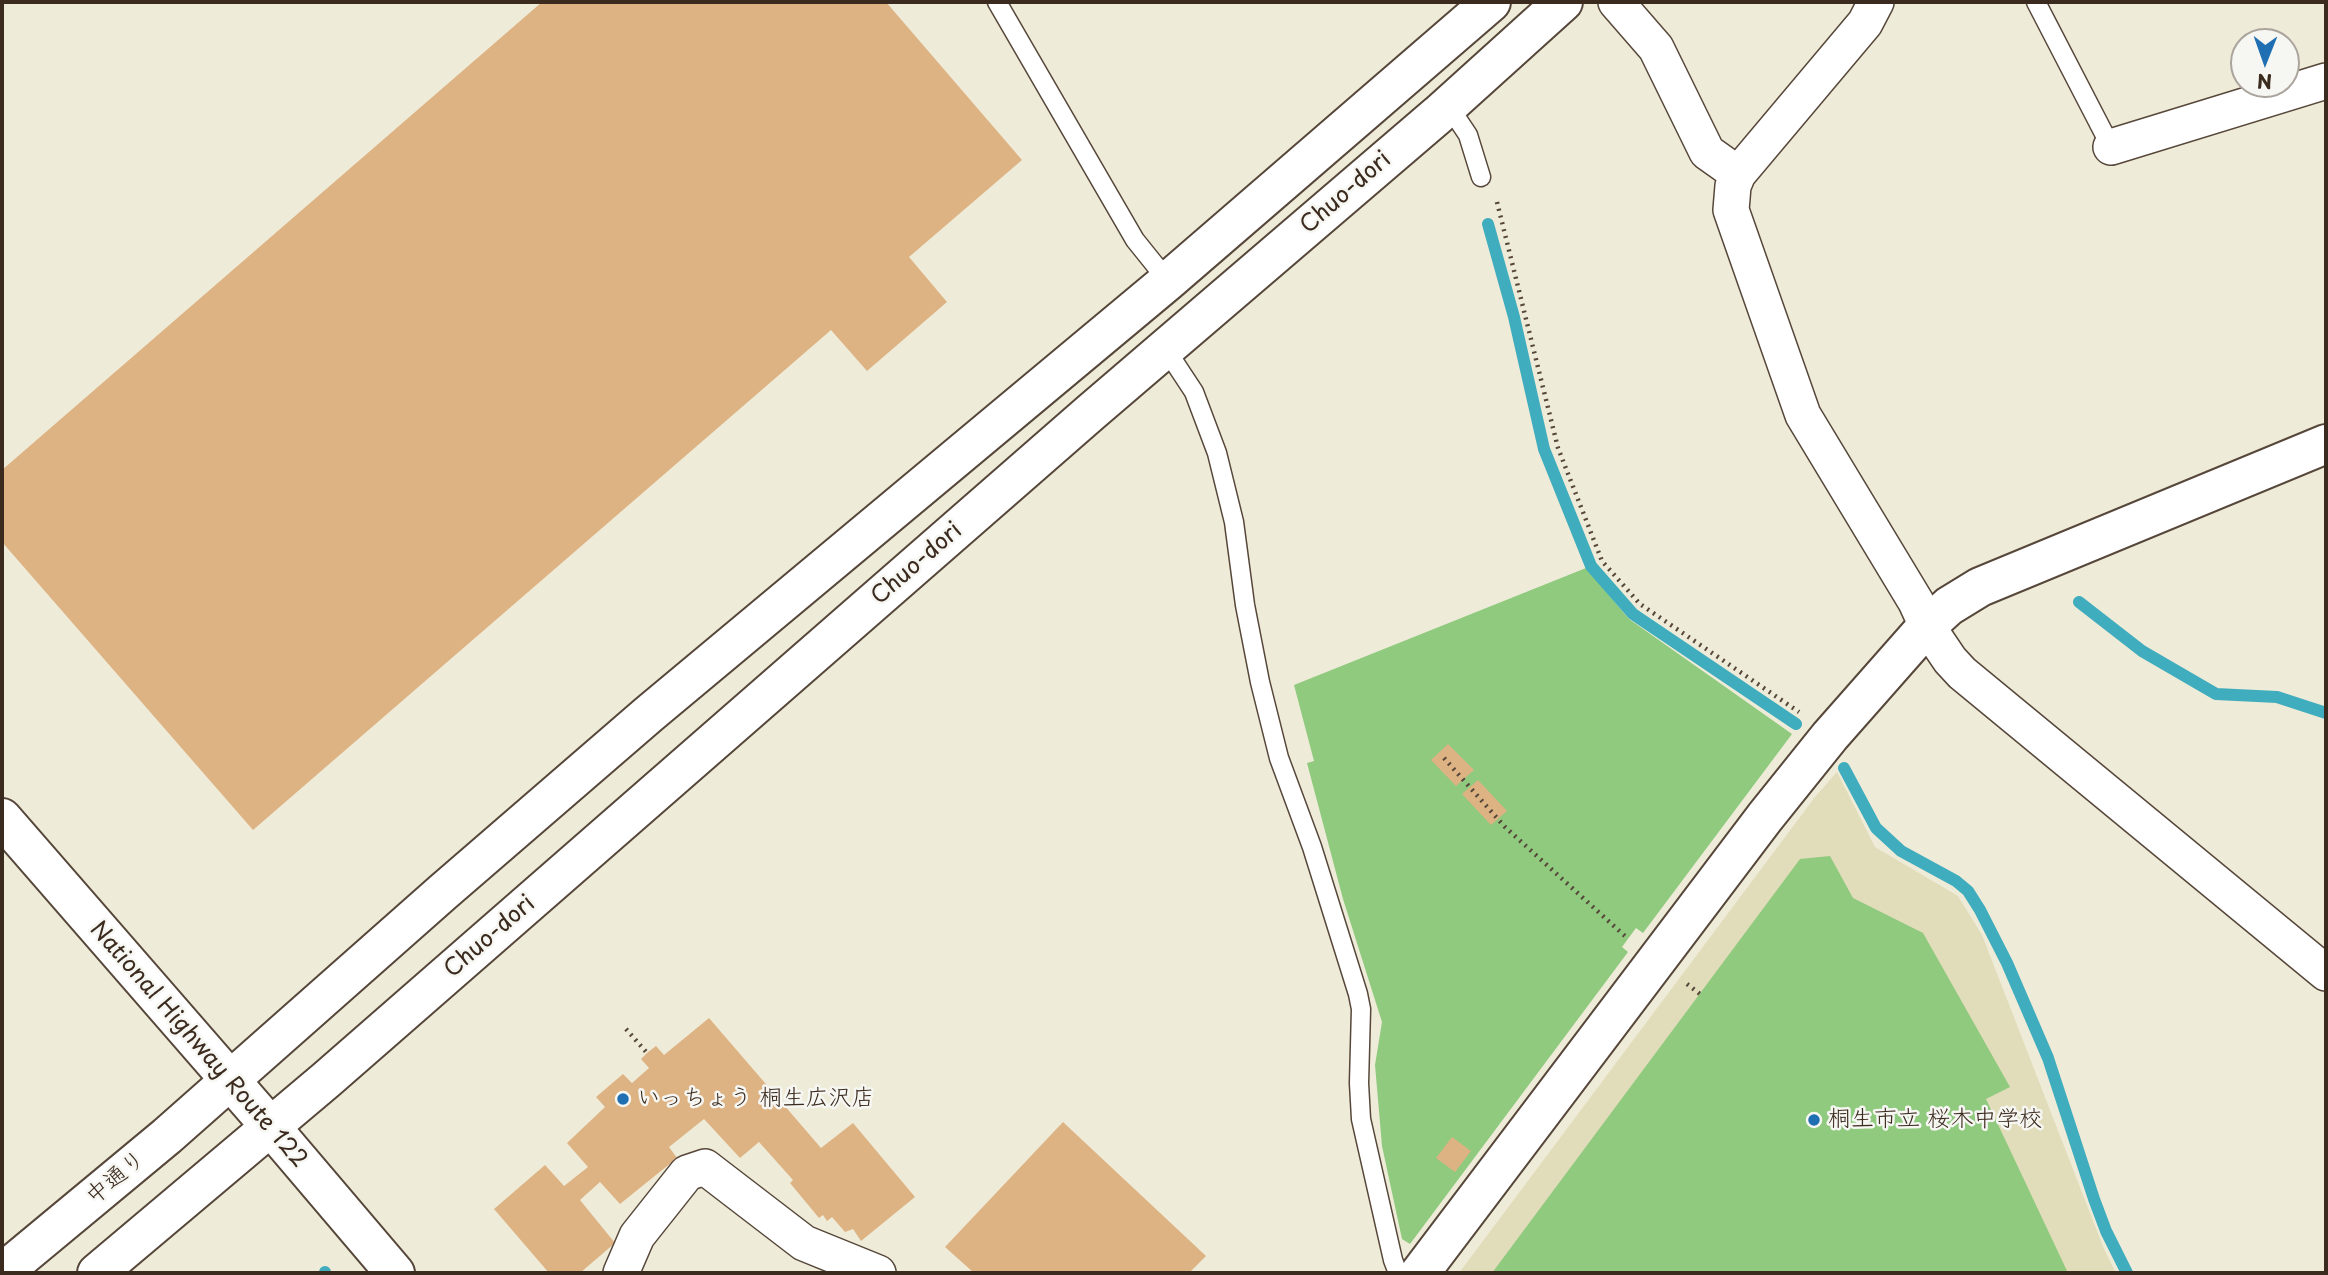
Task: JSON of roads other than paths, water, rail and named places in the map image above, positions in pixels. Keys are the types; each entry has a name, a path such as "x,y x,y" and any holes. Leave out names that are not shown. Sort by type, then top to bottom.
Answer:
{"main road":[{"path":"229,1080 649,714 1168,281 1491,2"},
{"name":"Chuo-dori","path":"270,1126 346,1063 1563,2"},
{"path":"1420,1273 1765,817 1830,736 1927,626 1949,606 1980,587 2326,444"},
{"name":"National Highway Route 122","path":"2,818 394,1273"},
{"name":"中通り","path":"2,1273 167,1136 229,1080"},
{"path":"97,1273 270,1126"}],"street":[{"path":"1616,2 1656,48 1707,152 1738,174"},
{"path":"1882,4 1738,174 1732,186 1731,210 1803,415 1916,602 1927,626 1942,650 1962,673 2326,973"},
{"path":"2111,147 2326,81"},
{"path":"621,1273 637,1236 687,1173 705,1167 804,1244 878,1273"}],"lane":[{"path":"997,2 1135,240 1168,281"},
{"path":"2036,2 2111,147"},
{"path":"1448,105 1468,135 1481,177"},
{"path":"1165,348 1194,392 1217,453 1234,522 1244,605 1259,682 1279,758 1312,846 1358,994 1361,1009 1361,1119 1398,1273"}],"waterway":[{"path":"1488,224 1514,317 1544,449 1591,566 1633,614 1796,724"},
{"path":"2079,602 2142,651 2216,694 2277,697 2326,713"},
{"path":"1844,768 1876,828 1901,851 1956,881 1968,891 1980,910 2007,963 2048,1058 2094,1199 2127,1273"}],"place":[{"name":"いっちょう 桐生広沢店","path":"623,1099"},
{"name":"桐生市立 桜木中学校","path":"1814,1120"}]}
